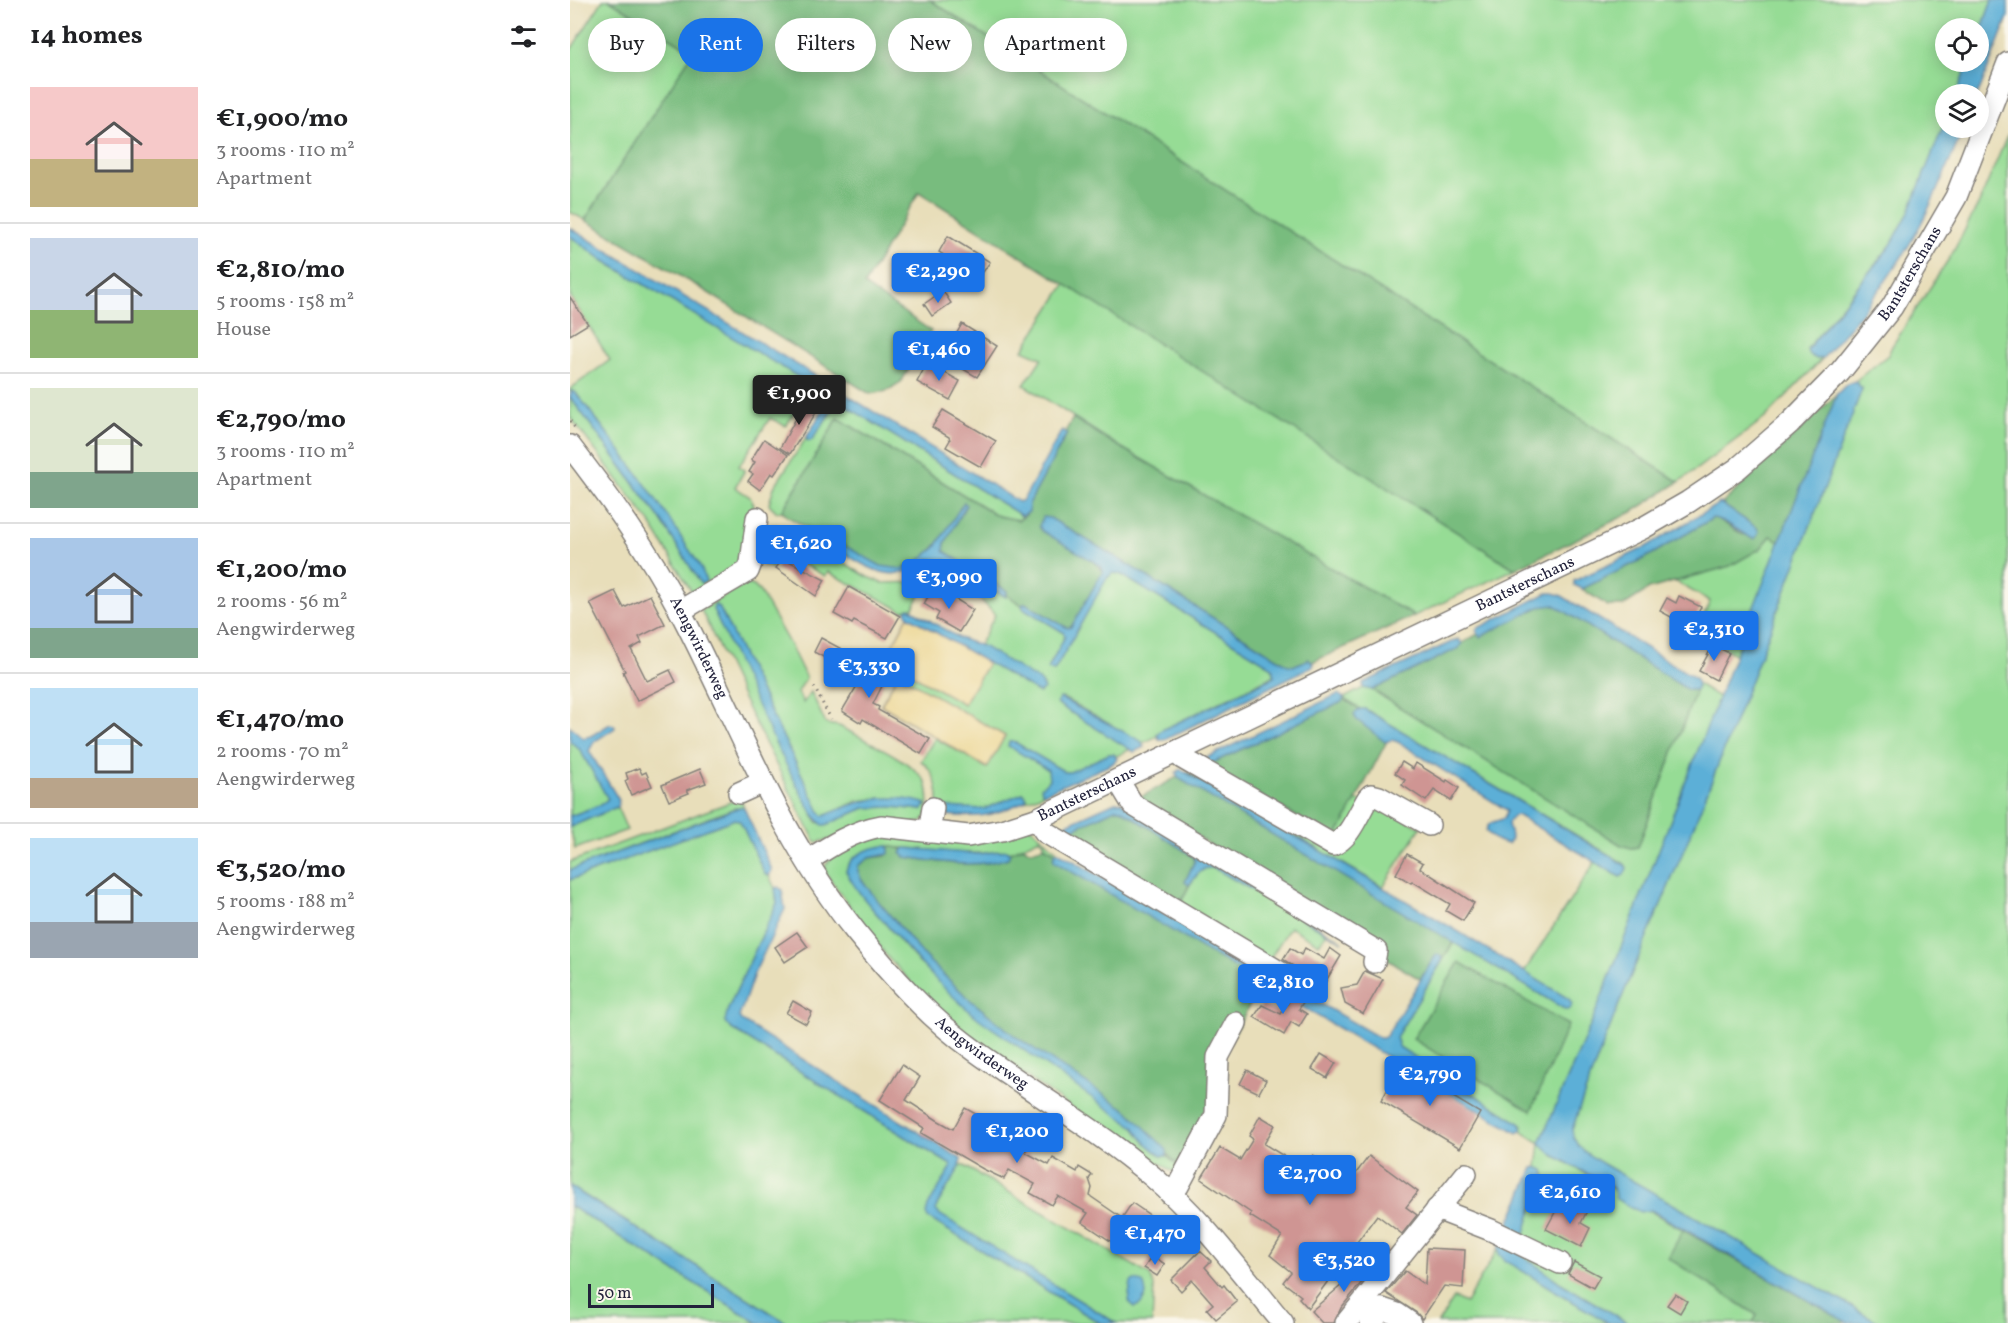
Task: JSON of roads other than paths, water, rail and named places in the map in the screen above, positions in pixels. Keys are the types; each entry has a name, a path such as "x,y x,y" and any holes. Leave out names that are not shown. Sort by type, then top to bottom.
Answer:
{"street":[{"name":"Bantsterschans","path":"807,861 847,837 868,828 880,826 968,836 1018,826 1036,819 1643,528 1688,502 1737,469 1790,423 1840,372 1892,307 1956,197 2008,63"},
{"name":"Aengwirderweg","path":"570,446 630,527 680,611 763,782 822,886 855,931 933,1015 972,1049 1126,1155 1186,1207 1283,1323"},
{"path":"680,611 755,575 751,563 759,523"},
{"path":"1180,750 1182,758 1333,844 1340,842 1347,835 1371,795 1379,797 1429,825"},
{"path":"1118,780 1133,805 1376,951 1374,962"},
{"path":"739,793 763,782"},
{"path":"929,832 933,808"},
{"path":"1036,819 1045,832 1298,983"},
{"path":"1170,1193 1178,1186 1216,1115 1218,1057 1236,1023"},
{"path":"1346,1323 1466,1174"},
{"path":"1437,1209 1491,1230 1560,1263"},
{"path":"1371,1323 1382,1309 1397,1314 1410,1323"}],"water":[{"path":"1992,0 2008,0 2008,17 1989,66 1989,18 1986,18"},
{"path":"1965,72 1987,72 1982,84 1960,84"},
{"path":"1939,138 1960,138 1923,220 1902,257 1851,326 1823,358 1817,359 1809,355 1807,350 1891,245 1908,214"},
{"path":"570,228 816,376 1019,502 1023,500 1062,430 1067,433 1029,504 1029,512 1022,516 840,402 837,403 812,440 808,441 806,438 828,400 825,393 603,260 570,236"},
{"path":"1855,381 1862,389 1736,720 1614,1017 1572,1130 1579,1147 1594,1158 1880,1323 1848,1323 1651,1210 1640,1212 1616,1199 1613,1188 1553,1155 1540,1143 1593,1019 1837,394 1847,384"},
{"path":"572,391 576,393 659,504 697,562 706,582 701,584 659,517 570,397"},
{"path":"964,502 966,505 945,543 944,551 1007,591 1006,597 945,560 928,559 914,569 901,573 889,573 864,565 826,542 829,537 881,566 902,569 913,565 935,548"},
{"path":"1720,503 1757,528 1759,532 1756,538 1753,539 1723,521 1713,518 1647,557 1582,589 1574,585 1574,581 1644,548"},
{"path":"1043,517 1050,518 1119,559 1288,665 1293,666 1309,659 1314,664 1313,666 1164,740 1159,739 1157,734 1162,730 1274,677 1274,670 1271,666 1120,574 1113,573 1107,578 1054,671 1048,669 1065,636 1063,632 1023,608 1022,605 1025,603 1067,628 1071,627 1103,571 1101,566 1042,531 1039,526"},
{"path":"1547,593 1562,596 1695,678 1698,684 1696,690 1688,690 1555,605 1539,607 1480,637 1476,630 1478,628"},
{"path":"715,605 719,607 821,814 824,816 861,802 885,798 910,800 924,803 926,806 922,810 892,807 865,808 823,825 814,814 784,761 713,609"},
{"path":"909,608 959,638 984,647 1040,681 1044,689 1039,693 908,616 906,611"},
{"path":"1458,639 1462,643 1459,648 1372,690 1363,688 1363,683"},
{"path":"1338,694 1344,698 1342,702 1206,766 1204,759"},
{"path":"1060,698 1141,741 1144,747 1134,752 1057,704"},
{"path":"1360,709 1365,709 1625,865 1627,868 1624,875 1620,877 1517,815 1513,816 1508,823 1510,842 1501,843 1496,840 1486,831 1487,827 1504,818 1507,811 1505,809 1398,742 1392,740 1385,742 1356,719 1354,714"},
{"path":"610,724 615,728 594,742 589,751 619,800 617,807 570,827 570,816 600,805 608,799 580,750 570,741 570,726 583,738 591,736"},
{"path":"1009,741 1013,741 1065,772 1070,772 1109,754 1114,754 1117,759 1112,764 1045,793 1042,792 1041,787 1049,780 1048,770 1008,746"},
{"path":"1180,769 1569,999 1572,1004 1570,1009 1566,1010 1178,778 1176,773"},
{"path":"1023,793 1027,798 1025,801 986,815 943,815 940,812 945,807 984,809"},
{"path":"1115,802 1121,802 1343,942 1214,868 1202,870 1189,885 1185,882 1195,860 1193,856 1121,809 1115,809 1062,834 1058,830 1060,827"},
{"path":"740,807 744,808 772,870 769,876 765,874 740,821 735,819 570,880 570,870"},
{"path":"889,846 889,854 869,858 858,866 858,871 861,879 878,901 926,958 968,998 1015,1036 1128,1111 1167,1150 1167,1156 1161,1156 1145,1142 1134,1127 979,1019 907,948 864,898 846,871 853,860 863,852 876,847"},
{"path":"905,848 979,854 1007,850 1010,854 1008,858 995,861 957,864 905,857 901,853"},
{"path":"1058,852 1380,1038 1386,1036 1437,954 1443,958 1441,963 1396,1037 1399,1047 1521,1124 1522,1130 1517,1133 1055,862 1053,858"},
{"path":"775,888 782,890 785,909 754,974 739,1017 742,1021 961,1159 960,1167 937,1205 936,1210 939,1214 1116,1323 1100,1323 928,1218 926,1214 928,1206 951,1165 730,1028 725,1022 728,1009 777,903"},
{"path":"1533,1168 1544,1170 1546,1178 1530,1216 1519,1253 1561,1283 1628,1323 1608,1323 1506,1261 1499,1254 1499,1247"},
{"path":"570,1186 787,1323 758,1323 570,1206"},
{"path":"1134,1280 1144,1284 1146,1295 1141,1304 1135,1307 1128,1301 1131,1282"}]}
